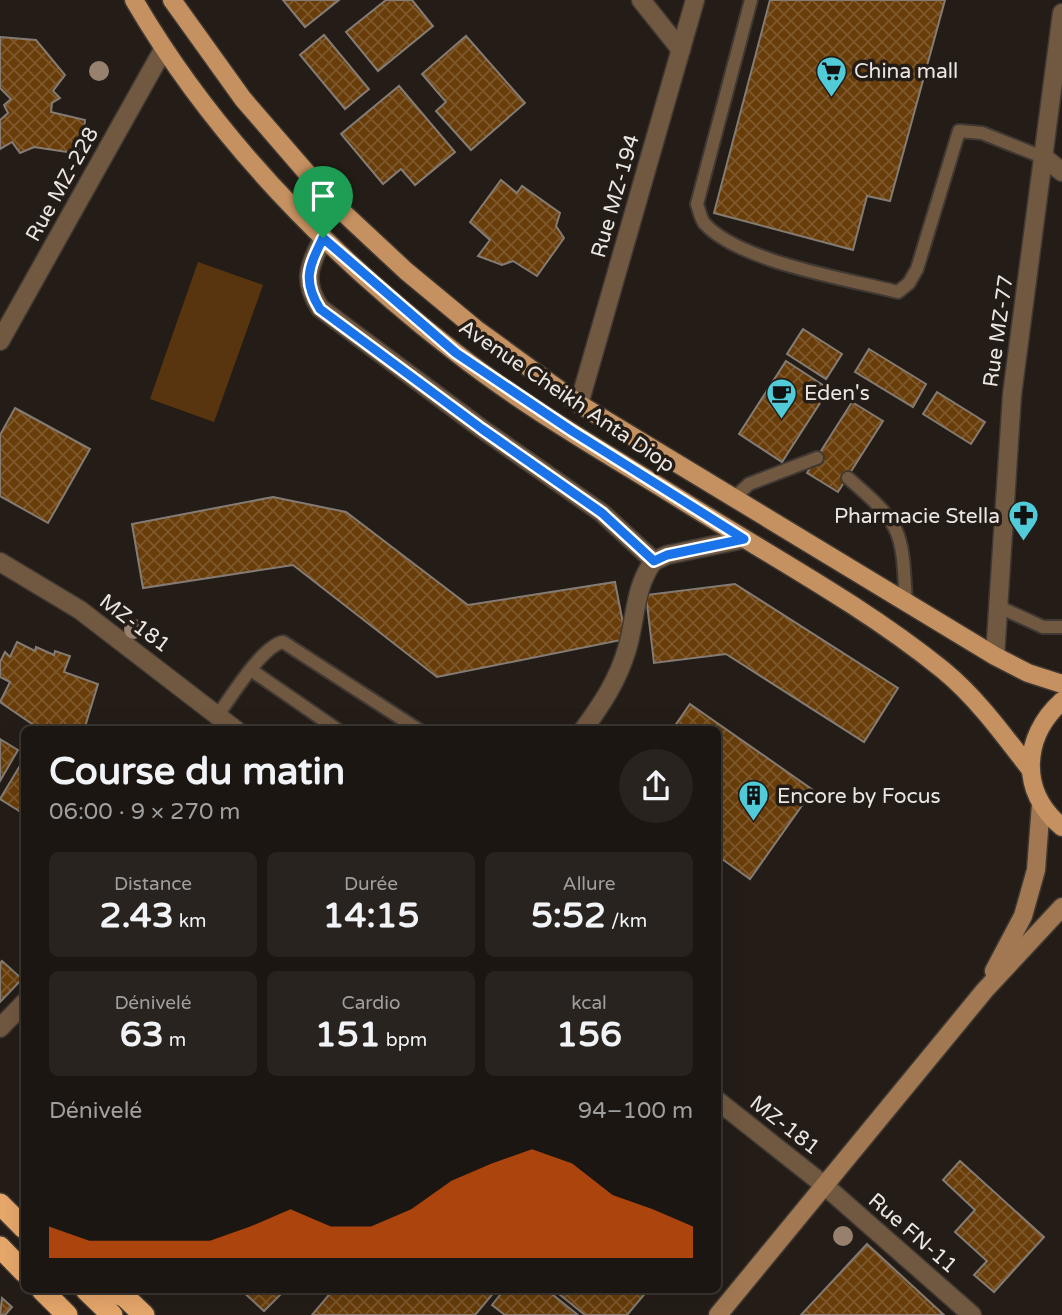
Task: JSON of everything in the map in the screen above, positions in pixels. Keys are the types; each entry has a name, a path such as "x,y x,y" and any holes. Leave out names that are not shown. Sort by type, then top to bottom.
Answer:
{"highway":[{"path":"0,1204 21,1225"},
{"path":"0,1247 21,1269"},
{"path":"45,1293 64,1313"},
{"path":"89,1293 112,1315"},
{"path":"116,1293 125,1297 144,1315"}],"main road":[{"name":"Avenue Cheikh Anta Diop","path":"134,0 163,50 238,149 323,238 456,353 572,431 858,608 944,671 993,721 1030,769"},
{"name":"Avenue Cheikh Anta Diop","path":"172,0 243,99 332,202 406,271 476,329 579,404 906,604 1028,673 1062,684"},
{"path":"985,990 1023,916 1036,870 1041,804 1030,769 1038,730 1048,713 1062,701"},
{"path":"1041,804 1062,827"},
{"path":"718,1315 985,990 1062,907"}],"street":[{"path":"641,0 681,50"},
{"name":"Rue MZ-194","path":"579,404 695,0"},
{"name":"Rue MZ-77","path":"995,656 1012,395 1062,13"},
{"name":"Rue MZ-228","path":"0,341 163,50"},
{"path":"1045,158 1062,172"},
{"path":"323,238 308,276 309,292 320,309 482,429 602,513 654,561"},
{"path":"586,726 607,697 618,675 628,647 641,582 654,561 667,555 744,539"},
{"name":"MZ-181","path":"0,562 80,610 231,726"},
{"path":"0,1028 21,1006"},
{"name":"MZ-181","path":"721,1103 824,1185"},
{"name":"Rue FN-11","path":"824,1185 972,1315"}],"lane":[{"path":"751,0 697,204 704,223 734,243 762,257 898,292 909,283 917,270 960,131 982,132 1045,158"},
{"path":"733,499 749,484 817,458"},
{"path":"848,478 893,520 902,545 906,604"},
{"path":"997,606 1043,627 1062,626"},
{"path":"218,715 251,670 274,645 287,642 413,726"},
{"path":"251,670 332,726"}],"shaded area":[{"path":"198,262 263,285 214,422 150,399"}],"building":[{"path":"283,0 339,0 305,27"},
{"path":"386,0 412,0 433,26 378,71 346,32"},
{"name":"China mall","path":"770,0 945,0 890,201 867,196 853,250 714,213"},
{"path":"324,35 369,89 345,109 300,55"},
{"path":"466,36 525,103 471,150 436,111 446,102 422,74"},
{"path":"0,37 36,40 65,75 53,91 60,98 52,103 51,112 85,120 81,154 34,147 20,153 12,142 0,149 0,120 8,113 4,105 11,99 0,88"},
{"path":"399,86 455,152 415,185 401,169 383,184 341,134"},
{"path":"501,180 517,193 522,186 560,213 556,226 564,238 537,276 513,261 502,265 478,256 490,240 470,222"},
{"path":"803,329 842,354 826,379 787,354"},
{"path":"869,349 926,384 913,407 855,372"},
{"path":"786,361 829,389 782,462 739,434"},
{"path":"937,392 985,422 971,444 923,414"},
{"path":"852,402 883,421 838,492 807,473"},
{"path":"15,408 90,449 48,523 0,496 0,435"},
{"path":"273,497 346,512 468,605 615,582 626,639 437,677 293,565 143,588 132,524"},
{"path":"735,584 898,688 864,742 726,654 654,663 646,595"},
{"path":"17,642 35,651 36,647 54,655 55,651 70,656 64,672 98,684 85,726 35,726 0,702 10,682 0,677 0,662 5,652 10,657"},
{"name":"Encore by Focus","path":"690,704 813,790 750,879 721,858 721,726 675,726"},
{"path":"0,739 18,750 0,781"},
{"path":"21,764 21,812 0,799"},
{"path":"2,961 21,980 0,1002"},
{"path":"960,1161 1044,1237 994,1292 974,1275 987,1261 955,1232 975,1210 943,1180"},
{"path":"867,1244 944,1315 801,1315"},
{"path":"244,1293 282,1293 264,1311"},
{"path":"330,1293 493,1293 475,1315 312,1315"},
{"path":"502,1293 551,1293 578,1315 505,1315 492,1305"},
{"path":"558,1293 645,1293 627,1315 585,1315"},
{"path":"2,1298 12,1307 5,1315 0,1315"}],"place":[{"name":"China mall","path":"831,98"},
{"name":"Eden's","path":"781,420"},
{"name":"Pharmacie Stella","path":"1023,543"},
{"name":"Encore by Focus","path":"754,823"}],"route":[{"path":"323,238 456,353 572,431 744,539 667,555 654,561 602,513 482,429 320,309 309,292 308,276 323,238"}]}
